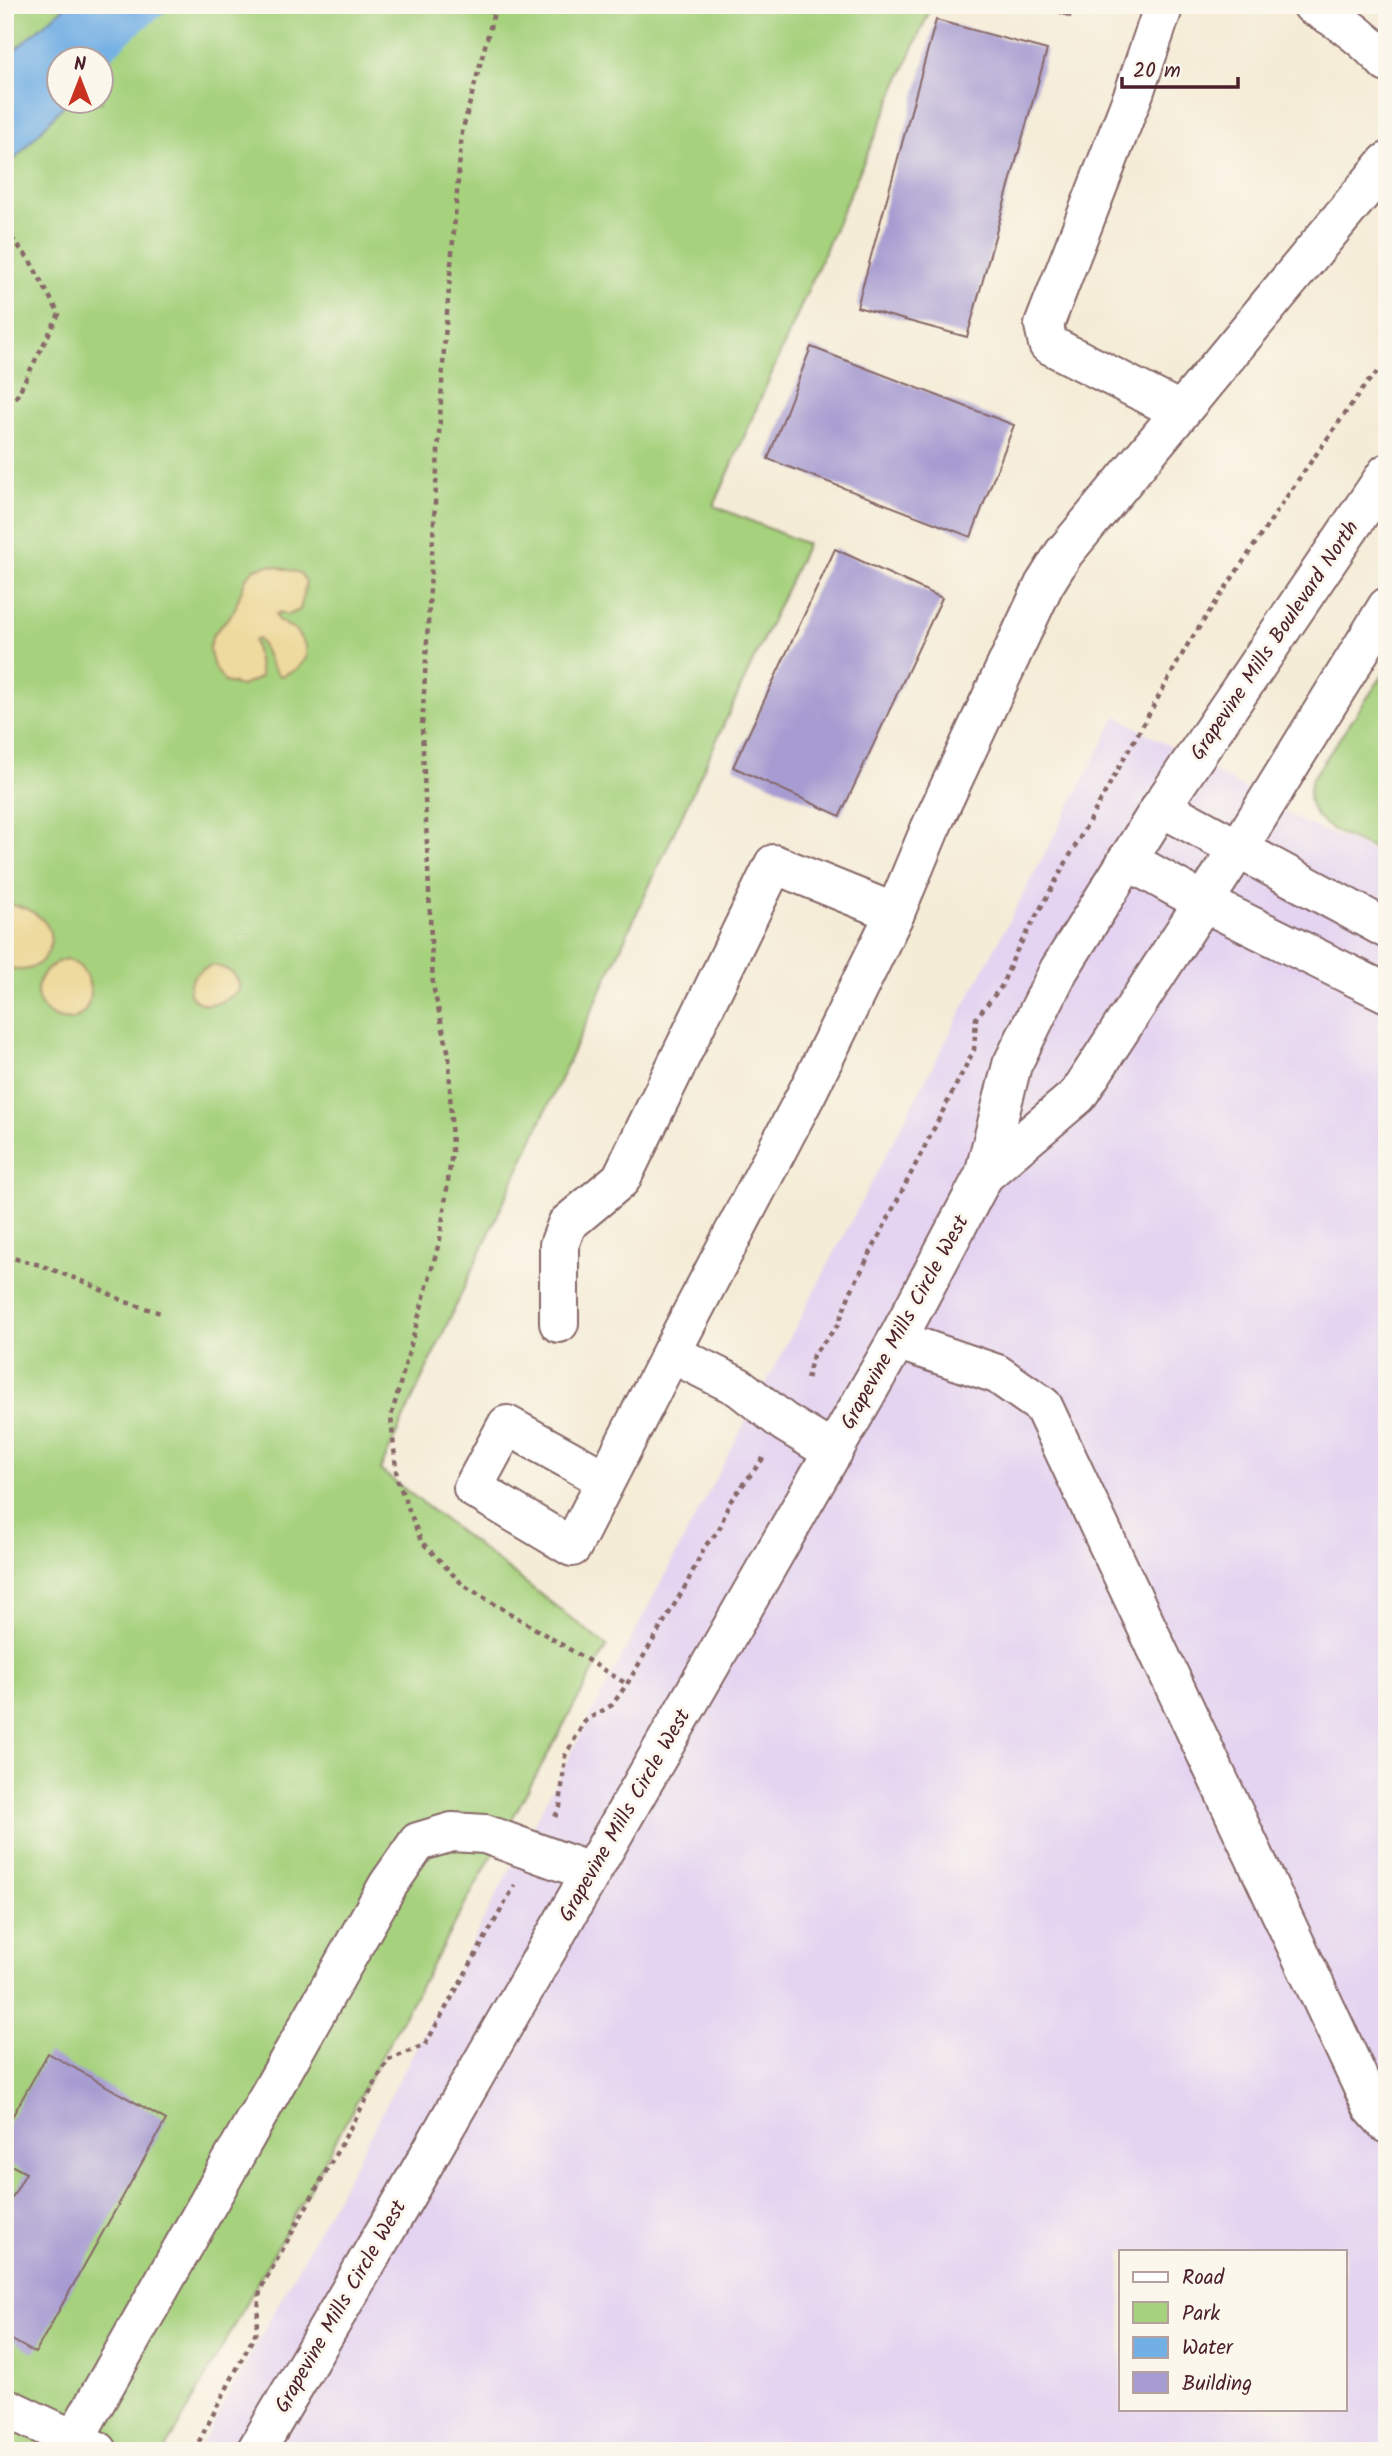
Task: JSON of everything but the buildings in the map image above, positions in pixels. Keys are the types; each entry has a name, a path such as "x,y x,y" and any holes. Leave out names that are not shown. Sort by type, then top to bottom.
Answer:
{"street":[{"path":"1164,5 1135,93 1044,325 1048,344 1180,411"},
{"path":"1312,5 1368,43 1387,63"},
{"path":"606,1480 808,1091 895,913 930,830 1044,585 1064,553 1387,162"},
{"name":"Grapevine Mills Boulevard North","path":"1161,807 1387,473"},
{"path":"1238,849 1387,607"},
{"path":"1161,807 1387,929"},
{"name":"Grapevine Mills Circle West","path":"256,2451 897,1340 984,1175 1012,1065 1059,970 1161,807"},
{"name":"Grapevine Mills Circle West","path":"984,1175 1078,1095 1238,849"},
{"path":"1127,860 1203,902 1387,993"},
{"path":"559,1323 559,1245 567,1224 621,1179 774,864 895,913"},
{"path":"897,1340 997,1374 1043,1406 1372,2108 1387,2124"},
{"path":"671,1353 739,1387 784,1422 833,1452"},
{"path":"5,2407 86,2445 388,1885 418,1842 453,1832 485,1834 590,1872"}],"path":[{"path":"496,5 462,132 444,349 422,727 433,986 449,1055 452,1152 439,1239 391,1417 397,1479 421,1541 463,1585 627,1684"},
{"path":"5,230 29,259 59,314 17,396 5,408"},
{"path":"5,1256 40,1265 88,1283 126,1302 164,1314"},
{"path":"194,2451 256,2332 260,2290 388,2060 425,2045 561,1807 565,1756 585,1721 612,1704 627,1684 686,1585 705,1546 719,1530 729,1503 768,1452"}],"shaded area":[{"path":"1117,716 1302,822 1387,857 1387,2451 198,2451 366,2143"}],"green space":[{"path":"5,5 932,5 714,506 807,544 380,1470 607,1646 165,2451 5,2451"},
{"path":"1387,669 1387,854 1331,828 1312,808 1309,795 1312,779"}],"sand":[{"path":"270,565 300,573 306,582 300,610 288,615 280,612 276,614 278,620 295,630 306,646 306,658 297,669 281,676 273,668 262,644 258,639 254,640 261,677 242,686 225,682 214,667 209,649 213,635 234,611 246,578 254,569"},
{"path":"5,905 22,907 37,915 47,925 51,937 44,958 26,970 16,969 5,963"},
{"path":"66,959 78,965 86,975 90,997 87,1008 70,1019 58,1018 46,1012 37,990 47,970"},
{"path":"212,965 235,976 239,990 224,1000 211,1004 200,1003 193,998 191,981 198,972"}],"water":[{"path":"67,5 155,5 116,48 46,46 46,116 54,116 5,170 5,58"}],"waterway":[{"path":"115,46 164,5"}]}
